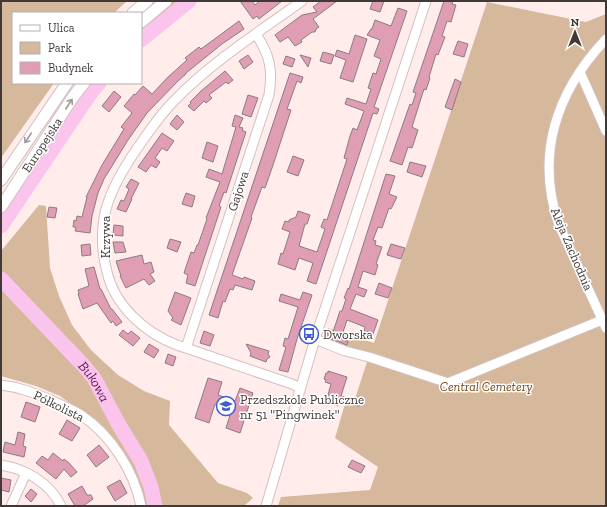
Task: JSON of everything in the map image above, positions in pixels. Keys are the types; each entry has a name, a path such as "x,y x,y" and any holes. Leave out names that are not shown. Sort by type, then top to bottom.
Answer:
{"main road":[{"path":"134,12 147,1"},
{"path":"142,21 166,1"},
{"name":"Europejska","path":"1,180 65,84"},
{"name":"Europejska","path":"1,207 73,97 83,84"}],"street":[{"name":"Krzywa","path":"300,388 168,342 149,330 132,316 119,299 107,275 102,234 104,212 108,199 118,178 164,113 184,91 201,77 256,34 302,1"},
{"path":"267,504 314,339 426,1"},
{"name":"Gajowa","path":"186,348 269,95 271,75 270,62 256,34"},
{"name":"Aleja Zachodnia","path":"604,324 554,210 549,186 549,149 554,126 563,102 586,63 606,39"},
{"path":"580,72 606,131"},
{"path":"314,339 345,351 369,356 448,383 604,324"},
{"name":"Półkolista","path":"1,385 19,388 36,394 70,409 88,420 107,438 124,464 134,481 141,506"},
{"path":"1,465 26,473 35,478 50,489 57,497 61,506"},
{"path":"11,506 26,473"}],"green space":[{"path":"1,1 127,1 115,12 12,12 12,84 53,84 1,158"},
{"path":"173,1 198,1 142,46 142,28"},
{"name":"Central Cemetery","path":"487,2 586,22 606,14 606,506 278,506 281,497 370,490 378,467 335,438 345,404 353,405 367,362 323,345 328,328 374,343"},
{"path":"90,84 105,84 91,105 78,100"},
{"path":"39,205 46,206 50,268 59,296 72,325 91,350 118,375 144,391 170,401 169,425 218,483 247,493 253,498 244,506 144,506 115,442 98,423 60,396 36,386 1,376 1,251"}],"building":[{"path":"240,1 252,1 255,5 260,1 282,1 259,19 257,16 253,19"},
{"path":"321,1 337,1 313,19 319,27 315,32 312,32 301,40 302,42 295,46 288,37 280,42 275,35 302,15 317,12 313,7"},
{"path":"373,1 384,1 380,12 370,9"},
{"path":"444,1 453,1 452,4 456,5 451,22 447,21 442,36 445,37 438,55 436,54 429,77 430,78 426,90 424,89 412,127 418,130 412,148 408,147 402,165 390,161 410,104 412,105 416,93 413,92"},
{"path":"398,8 407,11 374,107 379,109 377,114 373,113 316,284 307,281 313,263 299,258 295,270 278,264 290,232 282,229 285,221 289,222 289,220 296,217 298,211 310,215 307,224 305,224 299,246 317,252 325,229 321,227 324,219 327,220 347,159 344,158 350,136 353,128 357,130 364,111 345,104 347,98 366,104 371,89 368,88 373,73 376,74 381,59 374,56 380,40 367,35 372,29 375,20 391,26"},
{"path":"239,21 244,29 222,44 186,73 147,113 104,179 98,193 92,216 90,233 75,231 76,227 73,227 74,220 76,221 77,216 82,217 86,197 102,165 124,129 121,127 132,113 124,106 143,86 152,94 187,60 185,58 199,47 201,49"},
{"path":"355,35 367,39 353,82 340,78 346,60 335,56 337,50 349,54"},
{"path":"458,41 468,44 464,57 453,54"},
{"path":"323,52 334,55 331,64 320,61"},
{"path":"248,55 253,62 244,69 239,61"},
{"path":"300,55 311,58 308,67"},
{"path":"286,56 295,59 292,67 283,64"},
{"path":"225,71 233,80 228,84 226,82 209,95 212,98 206,103 204,101 194,111 188,106 201,91"},
{"path":"290,73 303,77 301,83 297,81 287,109 291,110 272,168 265,188 262,187 232,275 255,281 252,290 235,285 233,290 230,289 225,302 223,301 218,318 209,315"},
{"path":"455,79 461,82 452,110 445,107"},
{"path":"114,91 121,97 109,112 102,106"},
{"path":"248,95 258,98 251,117 242,114"},
{"path":"177,115 184,122 177,130 170,124"},
{"path":"235,115 243,118 239,127 243,128 242,130 246,132 226,193 224,192 219,206 221,207 195,286 186,283 188,275 184,273 191,252 194,253 198,245 207,219 206,218 220,182 206,177 209,169 222,174 236,127 232,126"},
{"path":"162,133 174,141 167,151 162,148 155,158 160,162 156,168 151,165 146,172 138,167"},
{"path":"207,142 218,146 213,162 202,158"},
{"path":"293,156 304,160 298,176 287,172"},
{"path":"410,162 426,166 422,177 407,172"},
{"path":"386,174 395,176 389,194 397,197 391,209 389,208 382,228 378,227 373,240 376,241 375,245 382,247 376,264 378,265 375,275 363,271 358,287 367,290 364,297 356,294 350,309 378,320 373,334 364,331 365,327 347,320 342,335 347,337 345,341 348,341 347,345 326,337 329,330 333,332 340,311 342,311 346,299 344,298 348,288 349,289"},
{"path":"131,179 139,183 126,212 117,209 121,200 124,201 129,189 126,187"},
{"path":"186,193 195,196 192,207 182,204"},
{"path":"49,207 57,208 55,218 47,217"},
{"path":"114,225 123,226 123,236 113,235"},
{"path":"170,239 181,242 177,252 167,248"},
{"path":"113,242 123,242 126,252 115,253"},
{"path":"90,244 91,255 82,256 81,245"},
{"path":"391,244 405,248 401,259 387,255"},
{"path":"142,255 144,264 151,262 154,272 150,274 155,281 149,285 144,279 126,288 120,276 116,261"},
{"path":"94,267 100,289 111,309 122,322 116,326 113,321 111,323 97,303 83,309 78,290 89,286 85,269"},
{"path":"379,283 392,288 388,298 375,294"},
{"path":"175,292 191,298 181,325 171,320 173,318 168,311"},
{"path":"303,292 312,295 297,339 288,372 279,370 286,347 283,346 285,338 288,339 298,307 279,301 281,294 300,300"},
{"path":"123,330 128,334 131,331 140,338 133,346 119,335"},
{"path":"204,331 214,335 210,346 200,343"},
{"path":"149,344 159,350 154,358 144,352"},
{"path":"246,344 269,351 268,354 270,357 266,362 250,356 251,353"},
{"path":"168,354 176,357 173,366 165,363"},
{"path":"328,371 347,377 341,396 360,402 359,406 339,403 338,406 326,402 331,384 325,382 326,380 324,379"},
{"path":"208,378 222,382 218,395 235,401 240,388 253,393 240,433 226,428 232,409 215,404 209,423 195,418"},
{"path":"26,402 40,407 35,422 21,417"},
{"path":"67,420 80,428 72,441 59,434"},
{"path":"18,432 25,434 23,446 26,447 24,457 3,452 5,442 15,445"},
{"path":"99,445 109,457 96,467 87,455"},
{"path":"53,453 63,461 64,459 77,472 71,477 64,469 56,479 36,463 42,456 48,460"},
{"path":"352,460 365,466 361,473 348,467"},
{"path":"1,478 11,480 9,492 1,490"},
{"path":"120,480 127,493 115,501 107,487"},
{"path":"82,486 87,495 91,495 93,499 83,506 75,506 68,494"},
{"path":"31,489 37,494 31,502 25,496"}],"waterway":[{"name":"Bukowa","path":"142,39 189,1"},
{"name":"Bukowa","path":"1,226 91,92 98,84"},
{"name":"Bukowa","path":"1,279 94,378 119,425 141,461 151,487 155,506"}],"place":[{"name":"Dworska","path":"309,334"},
{"name":"Przedszkole Publiczne nr 51 \"Pingwinek\"","path":"226,406"}]}
